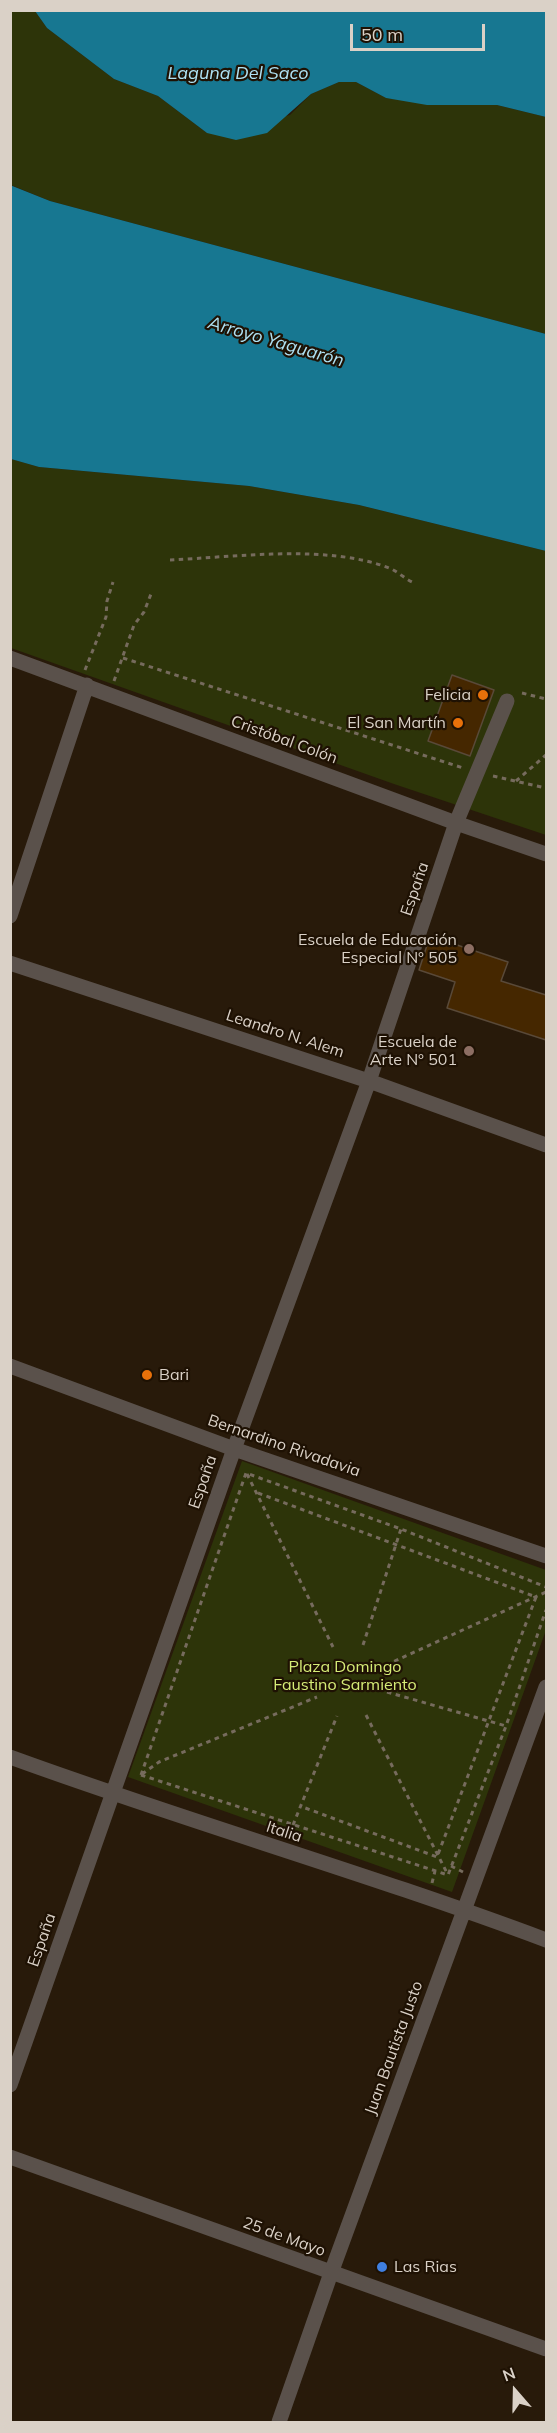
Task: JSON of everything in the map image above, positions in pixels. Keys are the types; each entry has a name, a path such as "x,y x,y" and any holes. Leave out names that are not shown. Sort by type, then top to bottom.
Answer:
{"street":[{"name":"Cristóbal Colón","path":"10,658 546,854"},
{"path":"10,916 83,684"},
{"name":"España","path":"10,2085 234,1449 369,1081 456,823 514,697"},
{"name":"Leandro N. Alem","path":"10,963 369,1081 546,1144"},
{"name":"Bernardino Rivadavia","path":"10,1366 234,1449 546,1556"},
{"name":"Juan Bautista Justo","path":"279,2422 330,2273 546,1687"},
{"name":"Italia","path":"10,1757 113,1795 464,1909 546,1940"},
{"name":"25 de Mayo","path":"10,2157 546,2349"}],"path":[{"path":"170,560 303,555 358,559 391,568 412,582"},
{"path":"83,684 106,617 107,601 113,582"},
{"path":"109,694 134,625 144,612 151,594"},
{"path":"123,658 478,773 546,788"},
{"path":"514,697 546,699"},
{"path":"516,782 546,755"},
{"path":"246,1473 333,1647"},
{"path":"246,1473 401,1529 546,1587"},
{"path":"141,1776 246,1473"},
{"path":"258,1493 536,1597"},
{"path":"363,1644 401,1529"},
{"path":"386,1665 546,1592"},
{"path":"437,1857 536,1597"},
{"path":"448,1875 506,1726 546,1610"},
{"path":"387,1692 506,1726"},
{"path":"141,1776 159,1762 317,1697"},
{"path":"366,1715 448,1875"},
{"path":"293,1825 337,1716"},
{"path":"141,1776 448,1875"},
{"path":"300,1806 437,1857"}],"green space":[{"path":"10,11 35,11 47,28 114,79 158,96 207,133 290,115 311,94 339,82 356,82 386,98 497,105 546,117 546,334 50,201 11,185"},
{"path":"11,459 39,467 249,486 359,505 546,551 546,835 394,784 11,648"},
{"name":"Plaza Domingo Faustino Sarmiento","path":"242,1461 546,1570 546,1630 452,1892 128,1777"}],"water":[{"name":"Laguna Del Saco","path":"35,11 546,11 546,117 497,105 427,105 386,98 356,82 339,82 311,94 267,133 236,140 207,133 158,96 114,79 47,28"},
{"name":"Arroyo Yaguarón","path":"10,185 50,201 546,334 546,551 359,505 249,486 39,467 11,459"}],"building":[{"name":"El San Martín","path":"452,675 494,690 470,756 428,741"},
{"path":"430,936 508,962 501,981 546,995 546,1040 447,1008 455,982 419,970"}],"place":[{"name":"Felicia","path":"483,695"},
{"name":"El San Martín","path":"458,723"},
{"name":"Escuela de Educación Especial N° 505","path":"469,949"},
{"name":"Escuela de Arte N° 501","path":"469,1051"},
{"name":"Bari","path":"147,1375"},
{"name":"Las Rias","path":"382,2267"}]}
